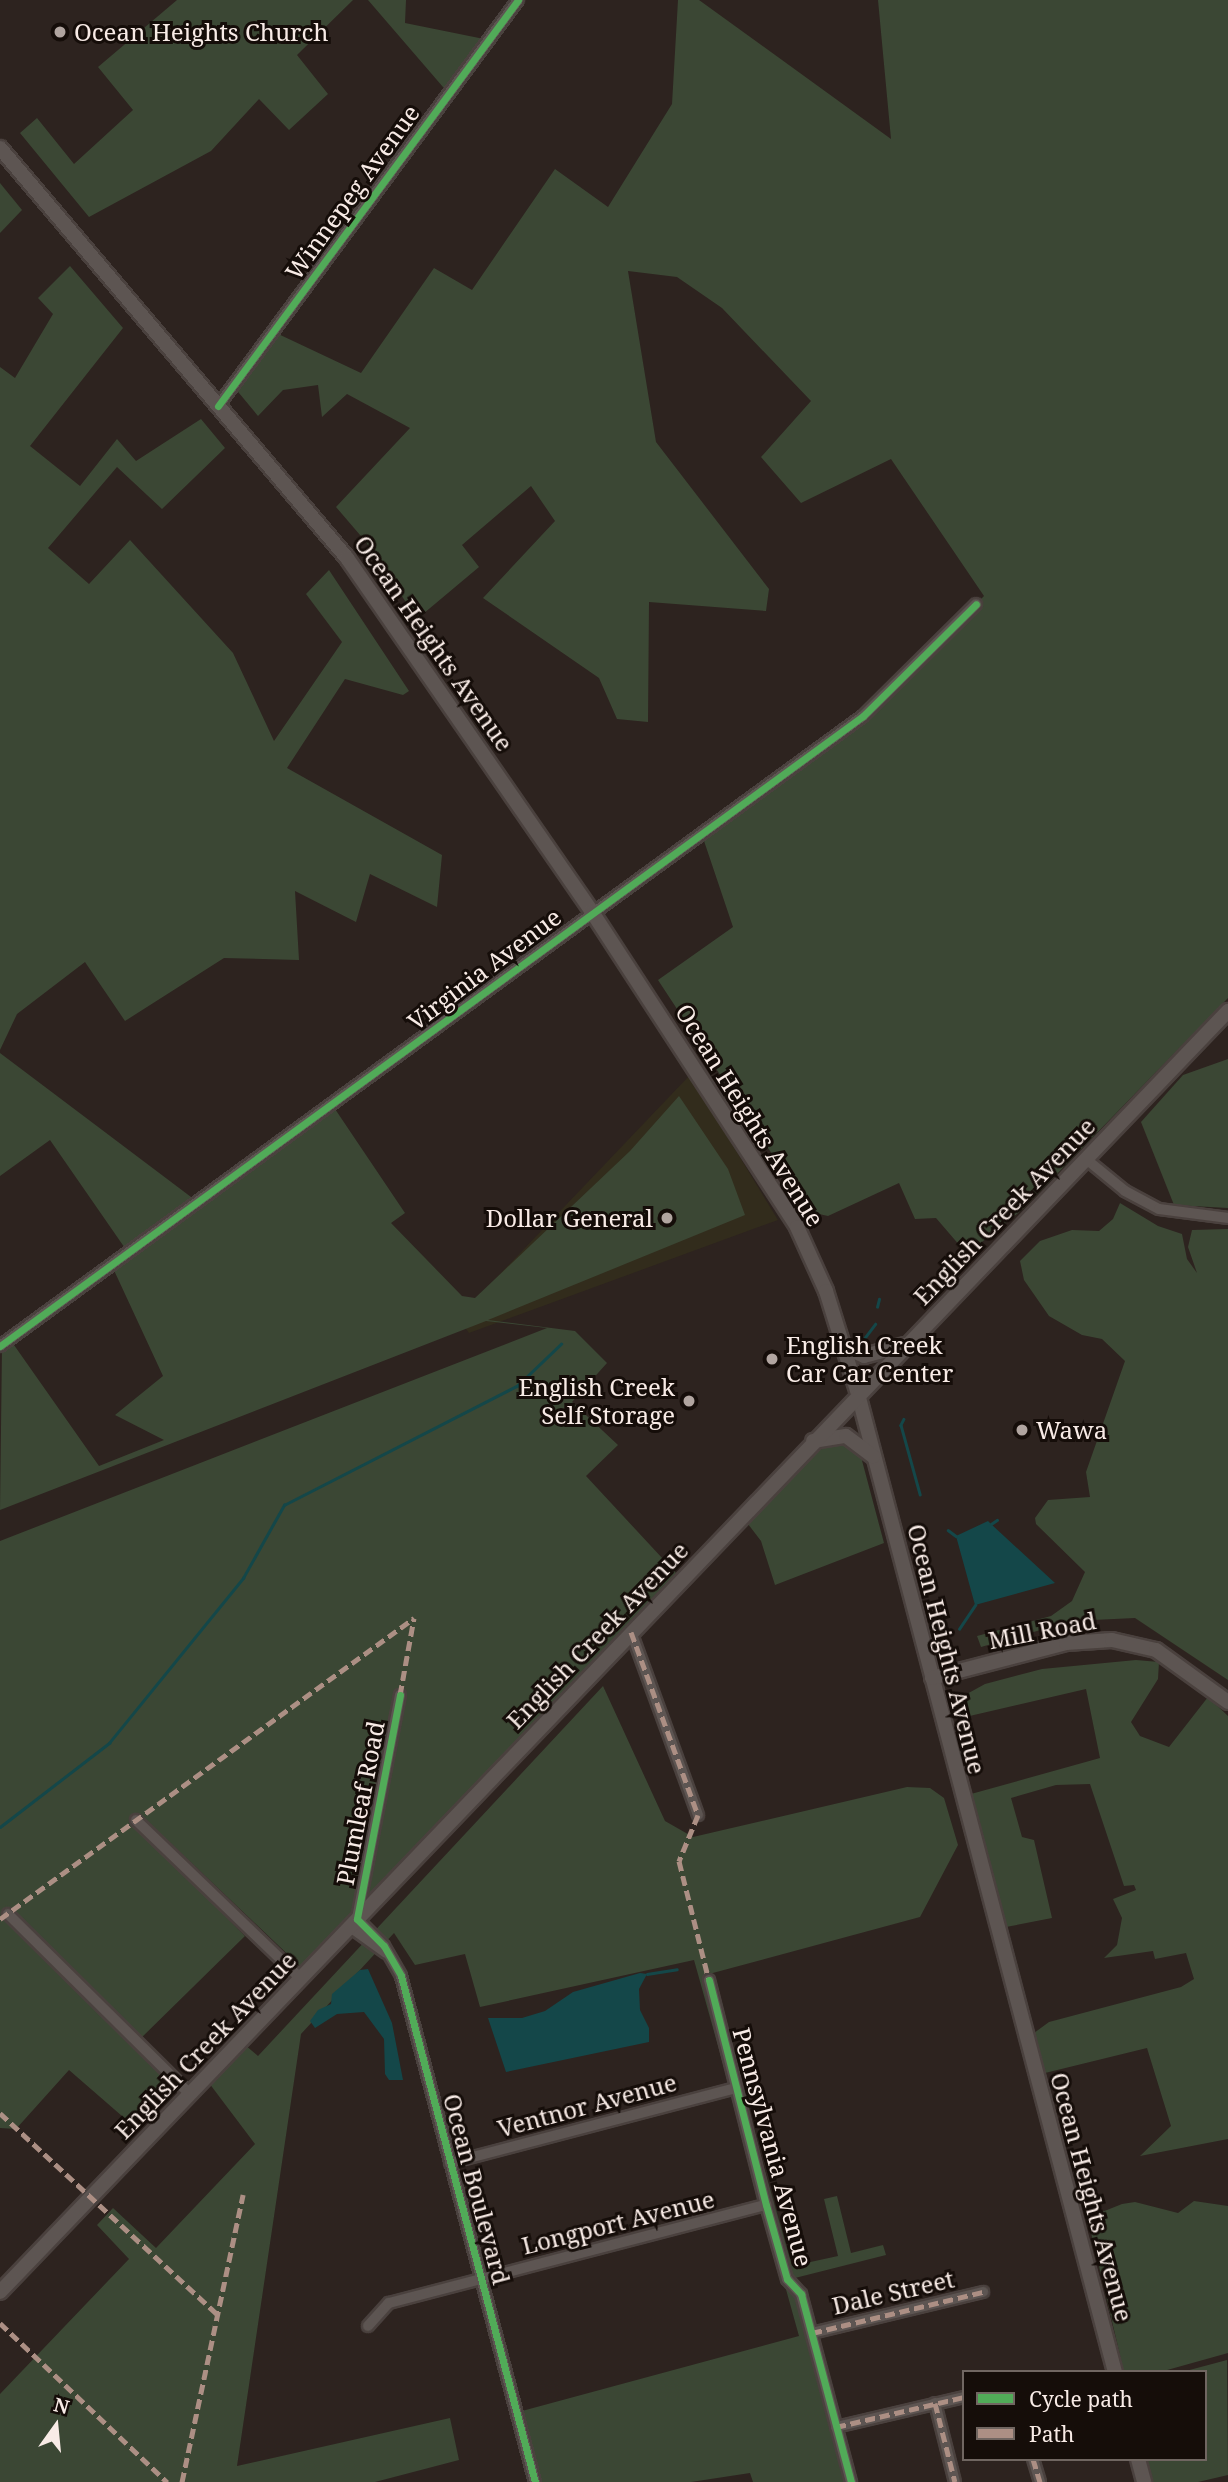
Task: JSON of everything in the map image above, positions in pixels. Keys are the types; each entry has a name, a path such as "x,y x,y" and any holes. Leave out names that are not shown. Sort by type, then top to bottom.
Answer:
{"main road":[{"name":"Ocean Heights Avenue","path":"0,148 347,558 592,912 778,1195 821,1278 858,1394 1114,2370"},
{"name":"English Creek Avenue","path":"0,2292 812,1441 1228,1011"},
{"path":"844,1347 864,1356 906,1344"},
{"path":"812,1441 846,1436 874,1457"},
{"name":"Mill Road","path":"932,1678 1066,1643 1112,1640 1156,1650 1228,1702"},
{"path":"1139,2461 1144,2482"}],"street":[{"name":"Winnepeg Avenue","path":"218,406 517,0"},
{"name":"Virginia Avenue","path":"0,1346 886,699 976,604"},
{"path":"1086,1159 1125,1191 1159,1209 1228,1217"},
{"path":"631,1632 698,1815"},
{"name":"Plumleaf Road","path":"354,1923 400,1695"},
{"path":"136,1820 300,1978"},
{"path":"8,1914 190,2094"},
{"name":"Ocean Boulevard","path":"354,1923 386,1953 401,1976 535,2482"},
{"name":"Pennsylvania Avenue","path":"709,1980 766,2205 787,2279 801,2294 851,2482"},
{"name":"Ventnor Avenue","path":"450,2163 735,2088"},
{"name":"Longport Avenue","path":"368,2326 389,2303 766,2205"},
{"name":"Dale Street","path":"812,2333 983,2292"},
{"path":"836,2427 962,2397"},
{"path":"935,2403 955,2482"},
{"path":"1034,2461 1040,2482"}],"shaded area":[{"path":"690,1075 778,1220 469,1333 458,1318"}],"green space":[{"path":"177,0 353,0 297,55 328,94 289,130 259,99 211,151 89,217 20,133 37,118 74,164 133,110 98,67"},
{"path":"368,0 406,0 405,23 489,40 449,94"},
{"path":"678,0 699,0 891,139 878,0 1228,0 1228,998 1023,1209 967,1254 936,1218 915,1219 899,1183 828,1216 810,1212 658,980 733,927 702,835 883,698 984,596 891,459 801,503 761,457 811,401 722,308 677,277 628,271 656,442 769,589 766,611 649,602 648,722 617,719 599,678 483,598 555,521 531,486 462,545 479,567 417,619 366,542 336,507 410,428 347,394 322,417 318,385 283,390 258,416 234,387 274,332 361,373 434,268 472,290 555,169 608,207 672,104"},
{"path":"0,183 22,210 0,233"},
{"path":"70,266 123,328 30,446 80,486 117,439 136,461 201,419 225,448 162,509 117,467 48,548 89,584 130,540 233,653 274,741 342,642 306,594 329,570 409,691 403,695 345,679 287,768 442,855 437,907 370,874 356,922 295,891 299,960 224,958 125,1021 85,962 17,1014 0,1050 0,367 15,378 53,314 38,298"},
{"path":"0,1053 199,1203 333,1106 405,1213 391,1223 462,1296 475,1298 630,1151 679,1096 728,1169 745,1215 488,1320 575,1331 607,1363 572,1402 618,1445 586,1476 676,1573 301,1967 140,1814 130,1820 245,1936 137,2042 173,2078 130,2123 69,2070 16,2129 0,2128 0,1541 547,1328 486,1321 0,1510 2,1346 14,1345 99,1466 164,1440 115,1415 163,1376 112,1266 129,1254 50,1140 0,1176"},
{"path":"1228,1059 1228,1208 1174,1205 1141,1122 1183,1075"},
{"path":"1120,1203 1158,1226 1182,1234 1187,1259 1197,1273 1188,1247 1192,1230 1228,1229 1228,1680 1135,1618 1072,1621 981,1647 977,1636 1051,1616 1072,1601 1085,1572 1036,1524 1035,1518 1048,1500 1090,1497 1086,1472 1125,1361 1102,1339 1082,1335 1049,1316 1024,1280 1020,1261 1040,1241 1072,1230 1099,1231 1113,1219"},
{"path":"834,1442 850,1444 860,1453 884,1543 775,1585 761,1541 748,1524 818,1451"},
{"path":"1136,1660 1159,1662 1158,1679 1131,1722 1140,1736 1169,1747 1208,1697 1228,1716 1228,2139 1140,2156 1171,2126 1147,2048 1045,2073 1034,2033 1049,2022 1181,1987 1194,1979 1186,1953 1155,1959 1153,1951 1104,1958 1117,1945 1122,1918 1113,1899 1136,1890 1134,1885 1124,1886 1090,1784 1056,1785 1011,1798 1022,1837 1034,1840 1052,1918 1006,1927 971,1794 1100,1758 1086,1689 961,1718 959,1710 965,1695 985,1684 1042,1669"},
{"path":"603,1686 665,1821 693,1837 907,1787 930,1788 944,1798 958,1845 920,1917 709,1974 735,2088 761,2157 792,2266 838,2256 824,2199 837,2196 851,2253 883,2245 886,2255 791,2279 844,2482 753,2482 750,2473 691,2482 541,2482 522,2411 799,2336 694,1960 480,2007 465,1954 415,1965 394,1933 301,2034 237,2466 450,2418 459,2460 375,2482 0,2482 0,2394 129,2259 97,2225 113,2208 156,2248 255,2144 209,2083 245,2045 258,2056"},
{"path":"1194,2201 1228,2206 1228,2353 1167,2370 1124,2370 1089,2224 1097,2214 1135,2202 1178,2213"},
{"path":"1227,2360 1228,2475 1198,2482 1153,2482 1148,2461 1207,2461 1207,2370 1190,2370"}],"water":[{"path":"988,1521 1055,1583 975,1605 956,1536"},
{"path":"368,1969 392,2023 403,2080 389,2080 385,2074 384,2039 364,2012 337,2014 315,2028 310,2021 318,2010 331,2004 332,1994 360,1970"},
{"path":"640,1973 647,1974 639,1989 640,2010 649,2028 649,2042 506,2072 488,2018 522,2018 545,2011 573,1992"}],"waterway":[{"path":"877,1307 879,1299"},
{"path":"857,1348 875,1324"},
{"path":"0,1827 109,1743 243,1578 284,1505 517,1386 561,1344"},
{"path":"904,1419 901,1425 920,1494"},
{"path":"991,1524 997,1520"},
{"path":"948,1530 956,1536"},
{"path":"959,1629 975,1605"},
{"path":"647,1974 677,1969"}],"marked path":[{"path":"400,1695 414,1618"},
{"path":"0,1919 414,1618"},
{"path":"631,1632 698,1815 679,1861 709,1980"},
{"path":"0,2113 217,2314"},
{"path":"182,2482 243,2194"},
{"path":"814,2340 812,2333 983,2292"},
{"path":"0,2323 167,2482"},
{"path":"836,2427 962,2397"},
{"path":"935,2403 955,2482"},
{"path":"1034,2461 1040,2482"}],"cycle path":[{"path":"218,406 518,0"},
{"path":"0,1346 863,716 976,604"},
{"path":"400,1695 357,1919 384,1946 401,1976 535,2482"},
{"path":"709,1980 766,2205 787,2279 801,2294 851,2482"}],"place":[{"name":"Ocean Heights Church","path":"60,32"},
{"name":"Dollar General","path":"667,1218"},
{"name":"English Creek Car Car Center","path":"772,1359"},
{"name":"English Creek Self Storage","path":"689,1401"},
{"name":"Wawa","path":"1022,1430"}]}
